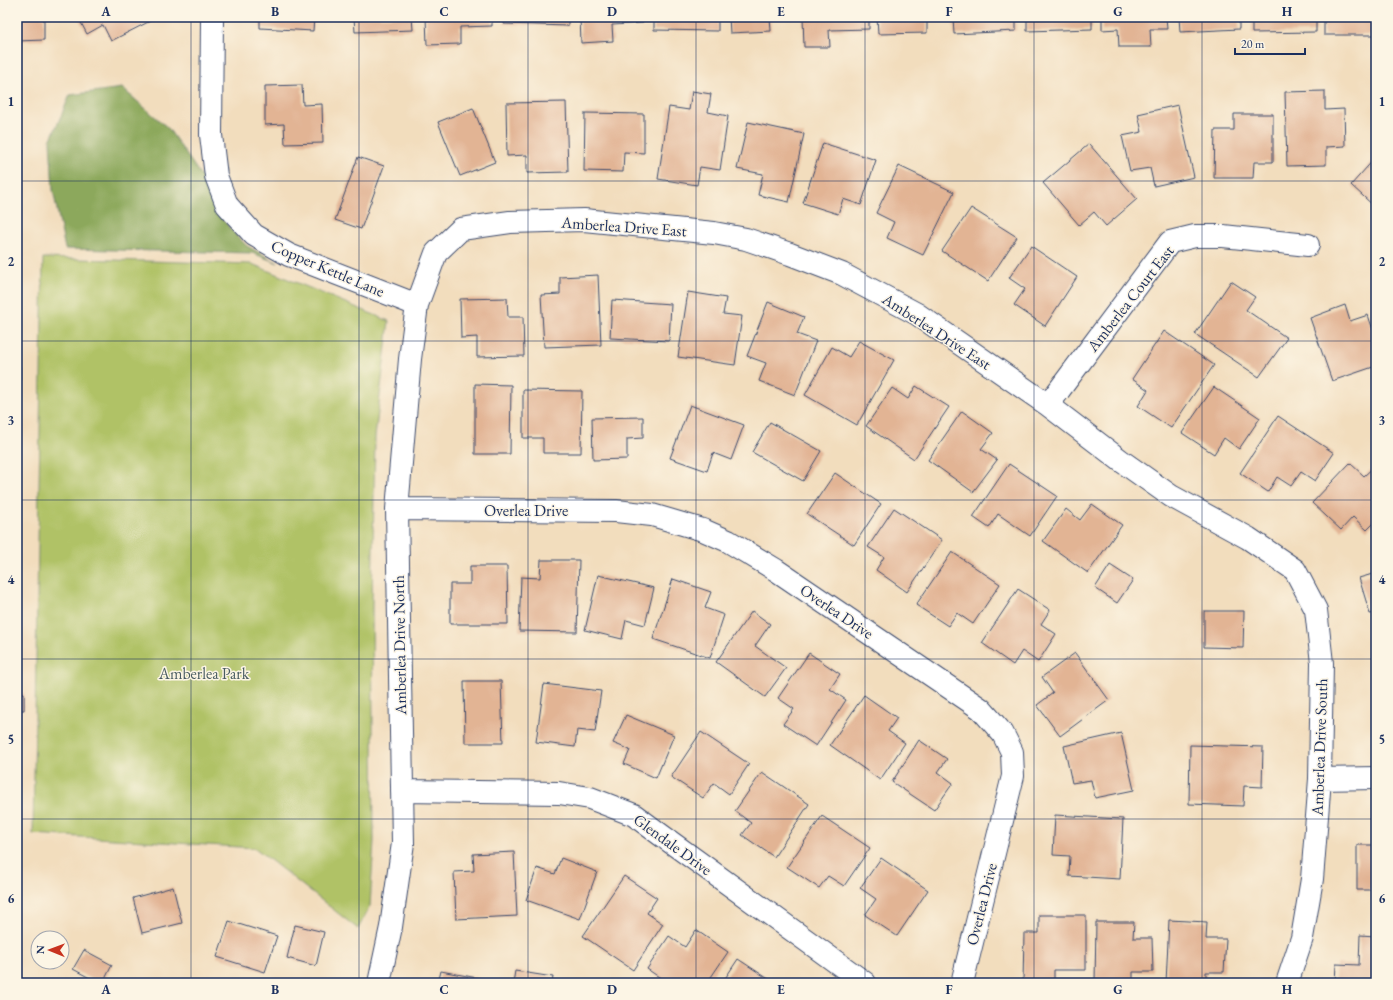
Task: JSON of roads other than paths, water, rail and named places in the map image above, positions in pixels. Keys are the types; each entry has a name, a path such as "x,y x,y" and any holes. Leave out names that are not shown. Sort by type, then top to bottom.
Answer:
{"street":[{"name":"Copper Kettle Lane","path":"212,17 211,135 216,176 227,205 254,235 289,255 417,305"},
{"name":"Amberlea Drive East","path":"417,305 436,253 461,229 510,222 584,220 714,233 746,239 842,274 917,314 1048,405 1120,460 1171,496 1248,538"},
{"name":"Amberlea Court East","path":"1048,405 1170,242 1195,236 1223,236 1308,245"},
{"name":"Amberlea Drive North","path":"379,983 391,928 403,843 397,509 410,359 417,305"},
{"name":"Overlea Drive","path":"397,509 616,511 652,514 703,530 728,541 776,570 981,708 1003,734 1012,752 1013,776 962,983"},
{"name":"Amberlea Drive South","path":"1248,538 1295,570 1316,610 1322,663 1320,779 1312,879 1302,938 1287,983"},
{"path":"1320,779 1376,778"},
{"name":"Glendale Drive","path":"402,791 559,793 590,798 634,815 865,983"}],"park label":[{"name":"Amberlea Park","path":"204,673"}]}
